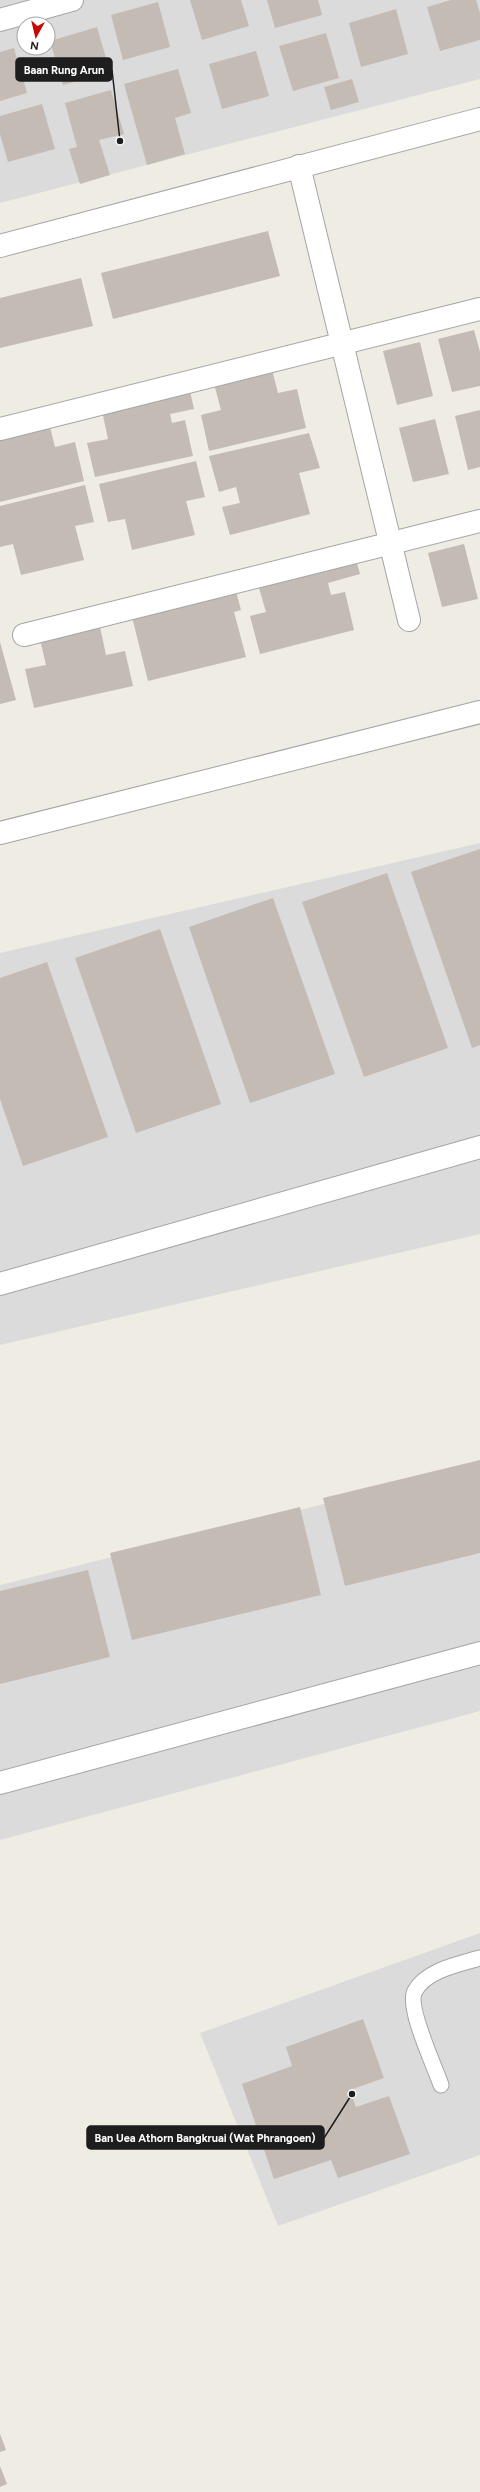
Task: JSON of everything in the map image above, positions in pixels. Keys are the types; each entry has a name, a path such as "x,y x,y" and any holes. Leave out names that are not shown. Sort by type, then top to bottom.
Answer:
{"street":[{"path":"0,20 72,0"},
{"path":"0,246 480,119"},
{"path":"299,166 409,620"},
{"path":"0,429 480,309"},
{"path":"24,635 390,542 480,521"},
{"path":"0,833 480,712"},
{"path":"0,1284 480,1147"},
{"path":"0,1783 480,1653"}],"lane":[{"path":"441,2084 413,2008 414,1991 426,1979 480,1958"}],"shaded area":[{"path":"0,0 480,0 480,79 0,203"},
{"path":"480,843 480,1234 0,1345 0,953"},
{"path":"480,1465 480,1711 0,1840 0,1585"},
{"path":"480,1933 480,2155 278,2226 200,2033"}],"building":[{"path":"190,0 241,0 249,26 202,40"},
{"path":"267,0 318,0 322,15 275,28"},
{"path":"451,0 476,0 480,13 480,40 440,51 427,7"},
{"path":"158,2 170,47 123,60 111,15"},
{"path":"396,9 408,54 361,67 349,23"},
{"path":"97,27 110,72 63,85 54,56 56,56 56,39"},
{"path":"326,33 339,78 293,91 279,46"},
{"path":"14,48 27,93 0,101 0,52"},
{"path":"256,51 269,96 222,109 209,64"},
{"path":"178,69 191,113 175,118 185,154 147,165 124,84"},
{"path":"352,79 359,102 331,110 324,87"},
{"path":"111,90 124,134 99,140 110,175 80,184 69,149 77,147 65,103"},
{"path":"42,104 55,149 8,162 0,134 0,116"},
{"path":"268,231 280,276 113,319 101,273"},
{"path":"81,278 93,326 0,348 0,298"},
{"path":"474,330 480,352 480,386 452,392 438,339"},
{"path":"420,342 433,396 397,405 383,351"},
{"path":"271,366 278,393 297,389 306,428 209,451 201,415 221,410 213,380"},
{"path":"189,387 194,409 170,414 172,423 185,420 193,456 95,477 87,443 108,439 101,406"},
{"path":"480,410 480,467 468,470 455,416"},
{"path":"48,419 55,447 75,442 84,481 0,502 0,431"},
{"path":"435,419 449,474 413,482 399,428"},
{"path":"309,433 320,468 299,473 310,514 230,535 222,507 240,503 236,487 219,492 209,456"},
{"path":"196,461 205,497 186,501 195,535 132,550 125,519 108,522 99,484"},
{"path":"85,485 94,522 75,526 84,560 21,575 13,544 0,547 0,506"},
{"path":"464,544 478,599 442,607 428,553"},
{"path":"355,556 360,574 328,583 331,595 345,592 354,630 260,654 250,616 266,612 257,581"},
{"path":"234,584 241,610 234,612 246,657 148,681 130,609"},
{"path":"99,622 106,655 125,651 133,686 34,708 25,669 46,665 39,635"},
{"path":"0,642 16,700 0,704"},
{"path":"480,849 480,1045 472,1048 411,872"},
{"path":"387,873 448,1048 364,1077 302,902"},
{"path":"273,898 335,1074 250,1103 189,927"},
{"path":"160,929 221,1104 136,1133 75,958"},
{"path":"47,962 108,1137 23,1166 0,1099 0,978"},
{"path":"480,1460 480,1553 345,1586 323,1498"},
{"path":"300,1507 321,1595 132,1640 110,1553"},
{"path":"88,1570 110,1657 0,1684 0,1591"},
{"path":"363,2019 384,2078 350,2090 356,2107 389,2096 410,2154 338,2178 331,2160 274,2179 242,2084 292,2066 286,2047"},
{"path":"0,2434 6,2450 0,2452"},
{"path":"0,2466 7,2484 0,2487"}],"place":[{"name":"Baan Rung Arun","path":"120,141"},
{"name":"Ban Uea Athorn Bangkruai (Wat Phrangoen)","path":"352,2094"}]}
